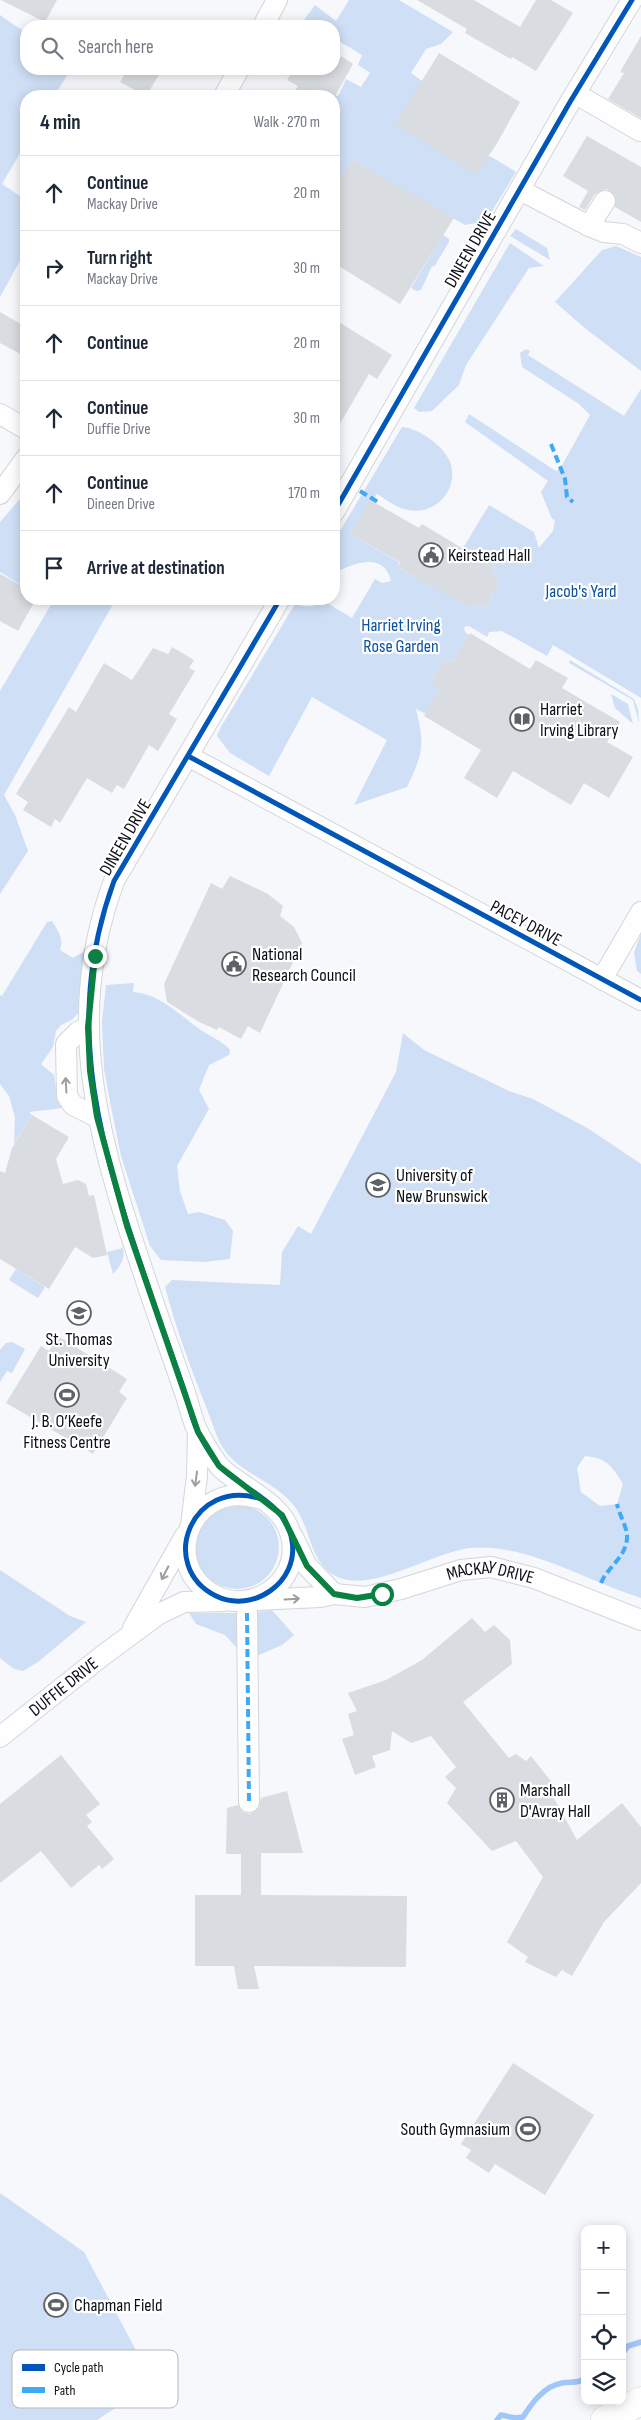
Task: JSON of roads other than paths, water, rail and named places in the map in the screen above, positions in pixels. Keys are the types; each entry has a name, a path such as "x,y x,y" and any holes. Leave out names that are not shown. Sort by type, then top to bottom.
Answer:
{"highway":[{"path":"605,2420 641,2401"}],"street":[{"path":"266,20 277,0"},
{"name":"DINEEN DRIVE","path":"340,502 632,0"},
{"path":"227,90 236,75"},
{"path":"576,94 640,131"},
{"path":"520,190 589,226 604,232 623,234 641,243"},
{"path":"589,226 605,201"},
{"path":"0,414 20,426"},
{"path":"0,494 20,466"},
{"name":"DINEEN DRIVE","path":"198,1432 127,1226 97,1117 90,1071 88,1027 98,940 111,888 122,866 276,605"},
{"name":"PACEY DRIVE","path":"188,756 641,1000"},
{"path":"602,979 641,912"},
{"path":"88,1027 78,1032 66,1044 66,1096 74,1105 97,1117"},
{"path":"198,1432 219,1466 276,1509 291,1531 307,1566 334,1594"},
{"name":"DUFFIE DRIVE","path":"128,1636 190,1528 197,1476 198,1432"},
{"path":"261,1499 248,1495 227,1495 205,1507 190,1528 186,1556 198,1582 213,1594 243,1605 273,1589 289,1569 293,1544 291,1531"},
{"name":"MACKAY DRIVE","path":"243,1605 334,1594 357,1598 374,1596 461,1570 491,1567 534,1578 641,1620"},
{"name":"DUFFIE DRIVE","path":"0,1737 128,1636 159,1614 184,1602 243,1605"},
{"path":"243,1605 249,1802"}],"waterway":[{"path":"626,2349 628,2346 641,2342"},
{"path":"497,2420 501,2415 515,2418 523,2417 544,2391 562,2383 581,2380"}],"place":[{"name":"Keirstead Hall","path":"431,555"},
{"name":"Harriet Irving Library","path":"522,719"},
{"name":"National Research Council","path":"234,964"},
{"name":"University of New Brunswick","path":"378,1185"},
{"name":"St. Thomas University","path":"79,1313"},
{"name":"J. B. O’Keefe Fitness Centre","path":"67,1395"},
{"name":"Marshall D'Avray Hall","path":"502,1800"},
{"name":"South Gymnasium","path":"528,2129"},
{"name":"Chapman Field","path":"56,2305"}],"park label":[{"name":"Jacob's Yard","path":"581,591"},
{"name":"Harriet Irving Rose Garden","path":"401,635"}]}
